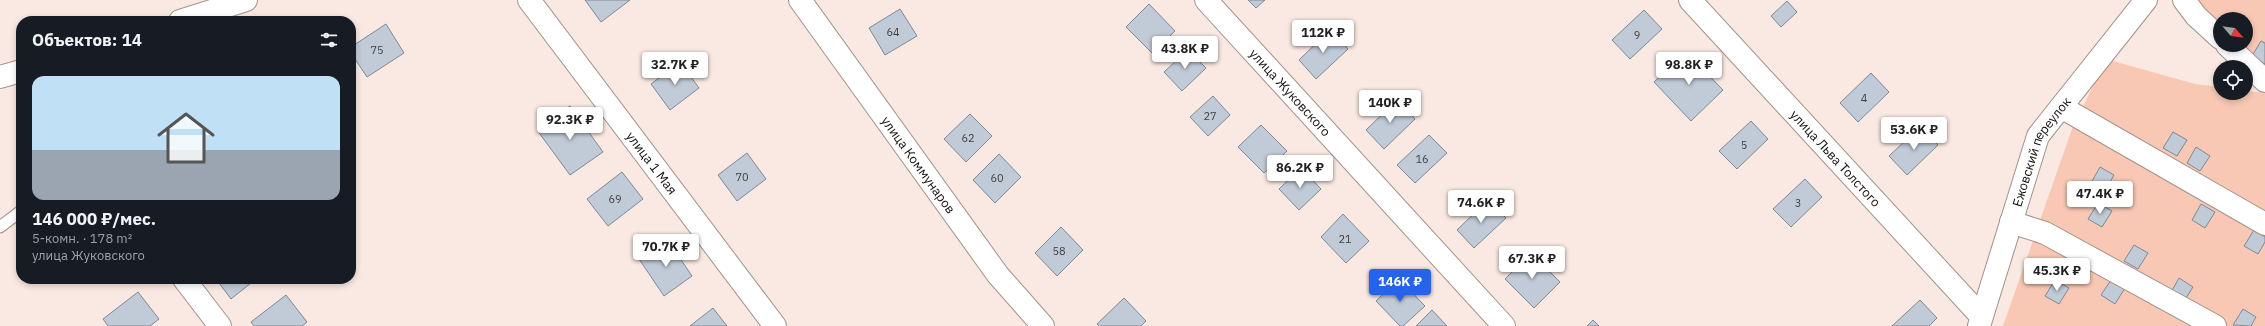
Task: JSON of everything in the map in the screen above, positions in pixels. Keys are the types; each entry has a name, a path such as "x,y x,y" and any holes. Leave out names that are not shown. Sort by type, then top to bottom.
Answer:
{"street":[{"path":"196,16 246,0"},
{"name":"улица 1 Мая","path":"528,0 775,326"},
{"name":"улица Коммунаров","path":"800,0 998,275 1043,326"},
{"name":"улица Жуковского","path":"1206,0 1504,326"},
{"name":"улица Льва Толстого","path":"1690,0 1980,321"},
{"name":"Ежовский переулок","path":"1980,321 2038,136 2146,0"},
{"path":"2184,0 2196,16 2213,32"},
{"path":"2234,52 2265,81"},
{"path":"0,77 16,72"},
{"path":"2061,107 2265,224"},
{"path":"2011,222 2046,234 2215,326"},
{"path":"188,284 220,326"}],"lane":[{"path":"0,227 16,215"}],"shaded area":[{"path":"2190,0 2265,0 2265,78 2253,67 2253,60 2245,60 2236,52 2253,52 2253,12 2213,12 2213,29"},
{"path":"2106,59 2195,84 2213,86 2213,100 2253,100 2253,92 2265,93 2265,326 2003,326 2072,129"}],"building":[{"path":"585,0 630,0 601,22"},
{"path":"1248,0 1265,0 1256,8"},
{"path":"1787,1 1797,12 1781,27 1771,16"},
{"path":"1149,4 1175,31 1152,53 1126,27"},
{"path":"900,9 917,36 885,55 869,28"},
{"path":"1644,10 1662,29 1630,59 1612,40"},
{"path":"386,24 404,53 367,77 356,60 356,44"},
{"path":"1330,30 1348,49 1316,79 1299,60"},
{"path":"2261,41 2265,43 2265,64 2252,56"},
{"path":"1188,50 1206,68 1182,91 1164,72"},
{"path":"1686,52 1723,90 1691,121 1654,82"},
{"path":"680,62 699,88 670,110 651,84"},
{"path":"1871,73 1889,92 1858,122 1840,103"},
{"path":"1213,96 1230,115 1208,136 1190,117"},
{"path":"1397,100 1415,119 1384,149 1366,130"},
{"path":"570,106 603,152 570,175 537,130"},
{"path":"970,114 992,136 966,162 944,139"},
{"path":"1751,121 1768,139 1737,169 1719,151"},
{"path":"1261,125 1287,151 1264,173 1238,147"},
{"path":"1921,126 1938,145 1907,175 1889,156"},
{"path":"2173,132 2187,140 2177,156 2163,148"},
{"path":"1429,135 1447,153 1415,183 1397,165"},
{"path":"2196,147 2210,156 2200,171 2187,163"},
{"path":"747,153 766,179 737,201 718,175"},
{"path":"999,154 1021,177 995,203 973,180"},
{"path":"2100,167 2114,175 2105,191 2091,183"},
{"path":"1301,168 1321,189 1299,210 1279,189"},
{"path":"622,172 643,199 608,226 587,199"},
{"path":"1805,179 1822,197 1791,227 1773,209"},
{"path":"1488,200 1506,218 1474,248 1457,230"},
{"path":"2098,203 2112,211 2102,227 2088,219"},
{"path":"2201,204 2215,212 2205,228 2192,220"},
{"path":"1343,214 1369,241 1346,263 1321,237"},
{"path":"1061,227 1083,250 1057,276 1035,253"},
{"path":"2254,230 2265,237 2265,242 2258,254 2244,246"},
{"path":"667,239 692,276 664,296 639,259"},
{"path":"2134,245 2148,253 2138,269 2124,261"},
{"path":"1531,253 1560,282 1534,308 1505,279"},
{"path":"2179,278 2193,287 2183,303 2170,294"},
{"path":"1399,279 1425,306 1403,326 1400,326 1376,301"},
{"path":"2055,280 2069,288 2059,304 2045,296"},
{"path":"2111,280 2125,288 2115,304 2101,295"},
{"path":"220,284 250,284 231,299"},
{"path":"138,292 159,319 150,326 108,326 103,319"},
{"path":"286,295 307,322 302,326 254,326 251,322"},
{"path":"1124,298 1146,321 1141,326 1099,326 1097,324"},
{"path":"1920,300 1937,318 1929,326 1892,326"},
{"path":"713,308 727,326 690,326"},
{"path":"2243,309 2256,317 2251,326 2233,325"},
{"path":"1432,310 1447,326 1416,326"},
{"path":"1593,320 1599,326 1587,326"}]}
